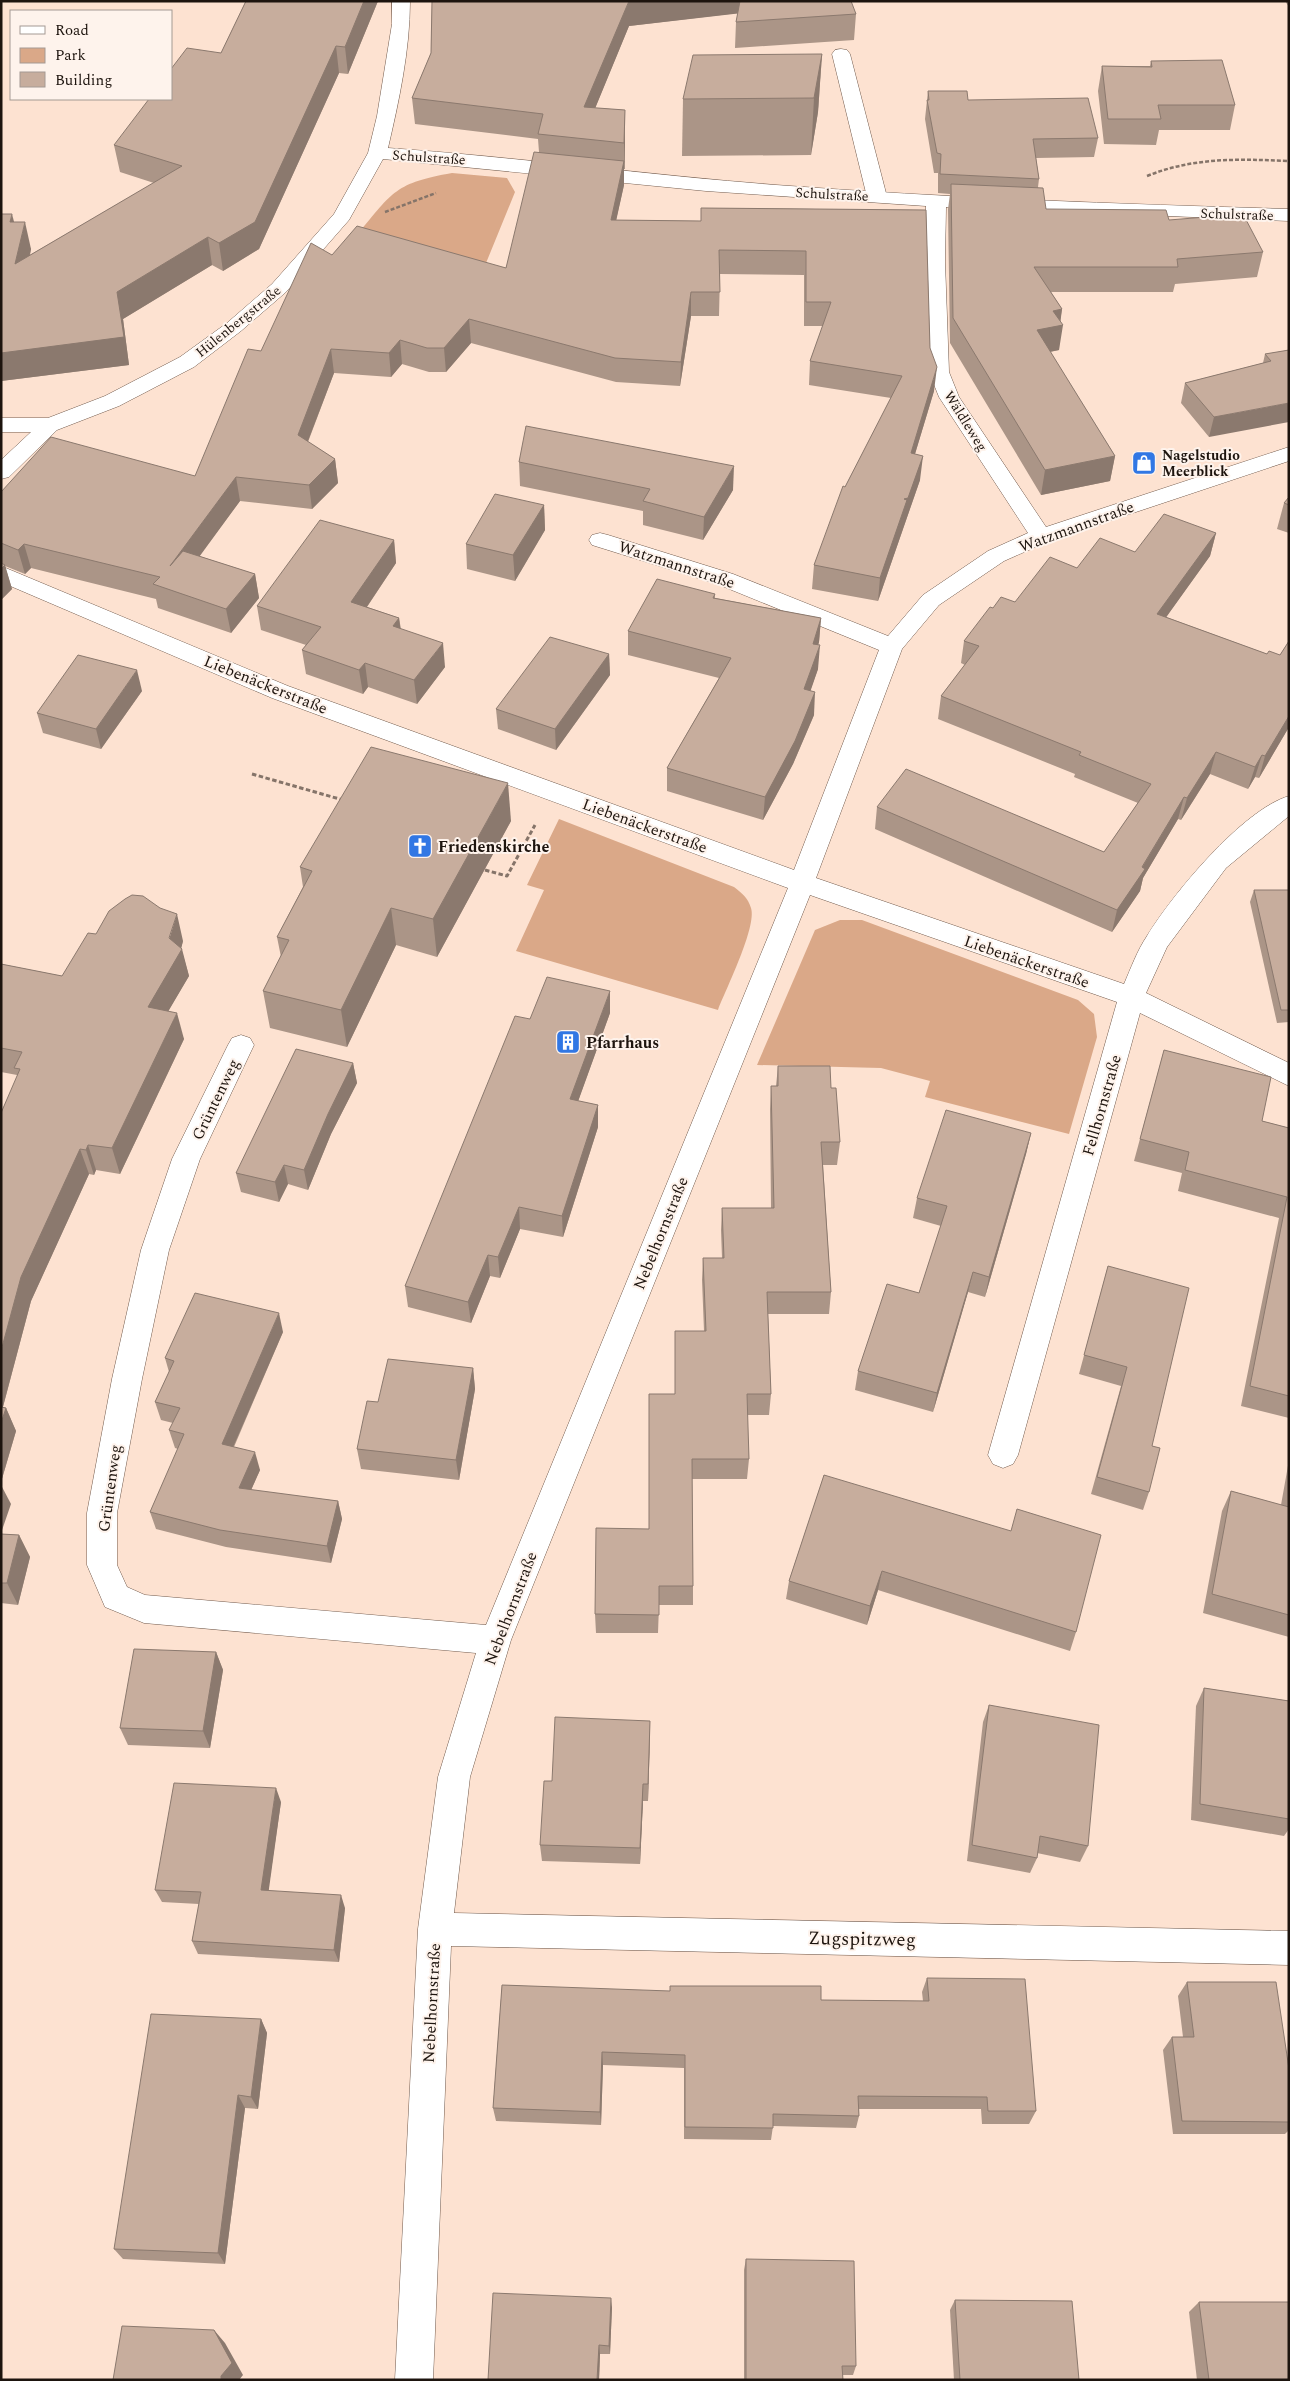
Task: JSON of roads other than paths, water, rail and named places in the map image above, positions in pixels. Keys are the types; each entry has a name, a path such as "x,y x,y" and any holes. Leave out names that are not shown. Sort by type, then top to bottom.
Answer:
{"street":[{"name":"Hülenbergstraße","path":"1,472 50,425 112,401 187,362 234,327 279,288 342,216 377,153 388,107 401,24 401,1"},
{"path":"841,54 876,197"},
{"name":"Schulstraße","path":"377,153 472,160 704,185 876,197 1133,210 1289,215"},
{"name":"Wäldleweg","path":"936,201 934,262 939,372 949,397 1041,536"},
{"path":"1,426 50,425"},
{"name":"Watzmannstraße","path":"802,883 892,646 931,600 996,556 1041,536 1289,454"},
{"name":"Watzmannstraße","path":"600,540 725,579 892,646"},
{"name":"Liebenäckerstraße","path":"1,573 280,692 802,883 1131,997 1239,1049 1289,1076"},
{"name":"Fellhornstraße","path":"1002,1456 1131,997 1156,942 1217,862 1277,811 1289,805"},
{"name":"Nebelhornstraße","path":"414,2380 435,1930 454,1777 495,1640 802,883"},
{"name":"Grüntenweg","path":"241,1045 186,1159 155,1250 126,1379 102,1513 102,1565 116,1597 144,1609 495,1640"},
{"name":"Zugspitzweg","path":"435,1930 1289,1948"}],"place":[{"name":"Nagelstudio Meerblick","path":"1144,463"},
{"name":"Friedenskirche","path":"420,846"},
{"name":"Pfarrhaus","path":"568,1042"}]}
